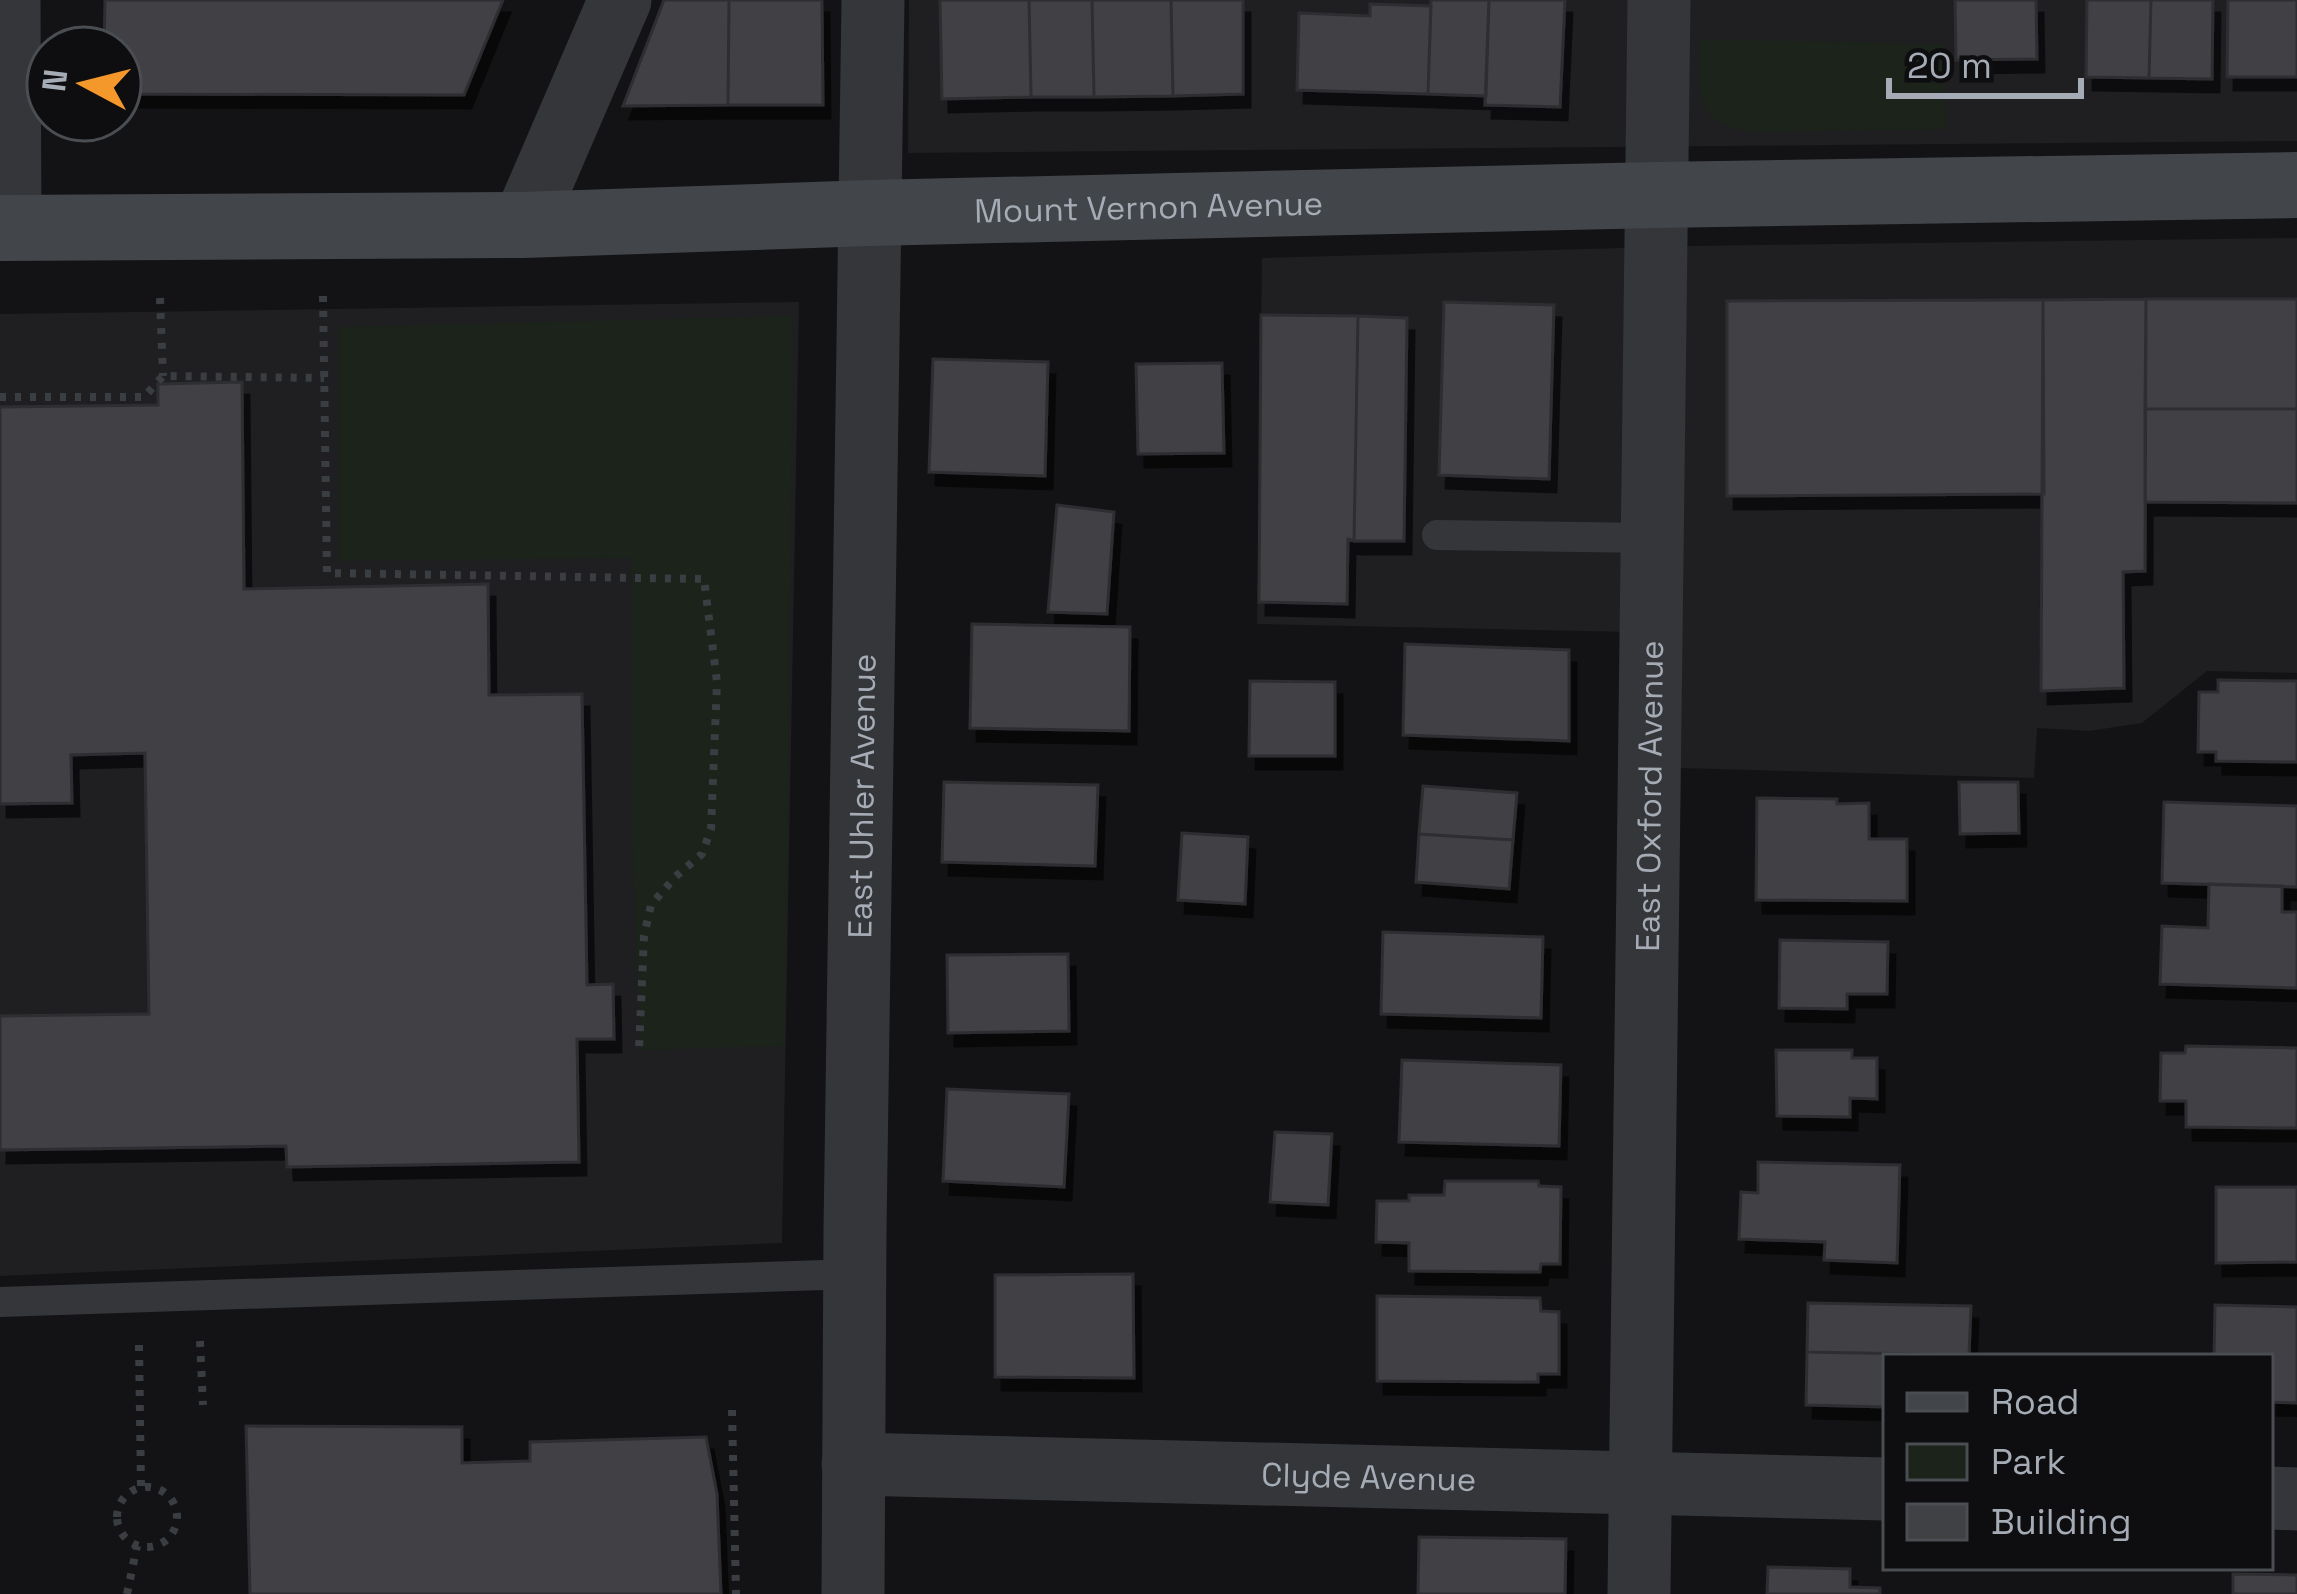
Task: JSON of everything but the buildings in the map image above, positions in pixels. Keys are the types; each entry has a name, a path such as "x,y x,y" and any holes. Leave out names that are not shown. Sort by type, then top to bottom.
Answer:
{"main road":[{"name":"Mount Vernon Avenue","path":"5,228 523,225 1657,195 2297,185"}],"street":[{"path":"5,228 9,0"},
{"path":"523,225 620,0"},
{"name":"East Uhler Avenue","path":"853,1594 874,0"},
{"name":"East Oxford Avenue","path":"1639,1594 1659,0"},
{"name":"Clyde Avenue","path":"853,1464 1883,1489"}],"lane":[{"path":"1438,535 1652,538"},
{"path":"0,1301 855,1274"}],"path":[{"path":"322,296 327,573 704,579 717,682 712,829 702,854 651,905 644,937 640,1050"},
{"path":"0,397 144,397 164,376 160,298"},
{"path":"164,376 324,378"},
{"path":"200,1330 203,1406"},
{"path":"139,1337 141,1487"},
{"path":"732,1410 736,1594"},
{"path":"141,1487 160,1490 176,1512 173,1532 158,1545 137,1546 122,1533 118,1513 125,1497 141,1487"},
{"path":"127,1594 137,1546"}],"shaded area":[{"path":"909,0 2297,0 2297,141 908,153"},
{"path":"2297,238 2297,673 2207,671 2142,723 2089,731 2037,728 2034,778 1678,768 1681,633 1257,624 1262,258 1693,246"},
{"path":"799,302 782,1243 0,1276 0,314"}],"green space":[{"path":"1700,39 1945,44 1946,129 1736,129 1720,123 1703,104"},
{"path":"793,316 785,1046 640,1050 632,835 631,558 338,561 339,327"}]}
